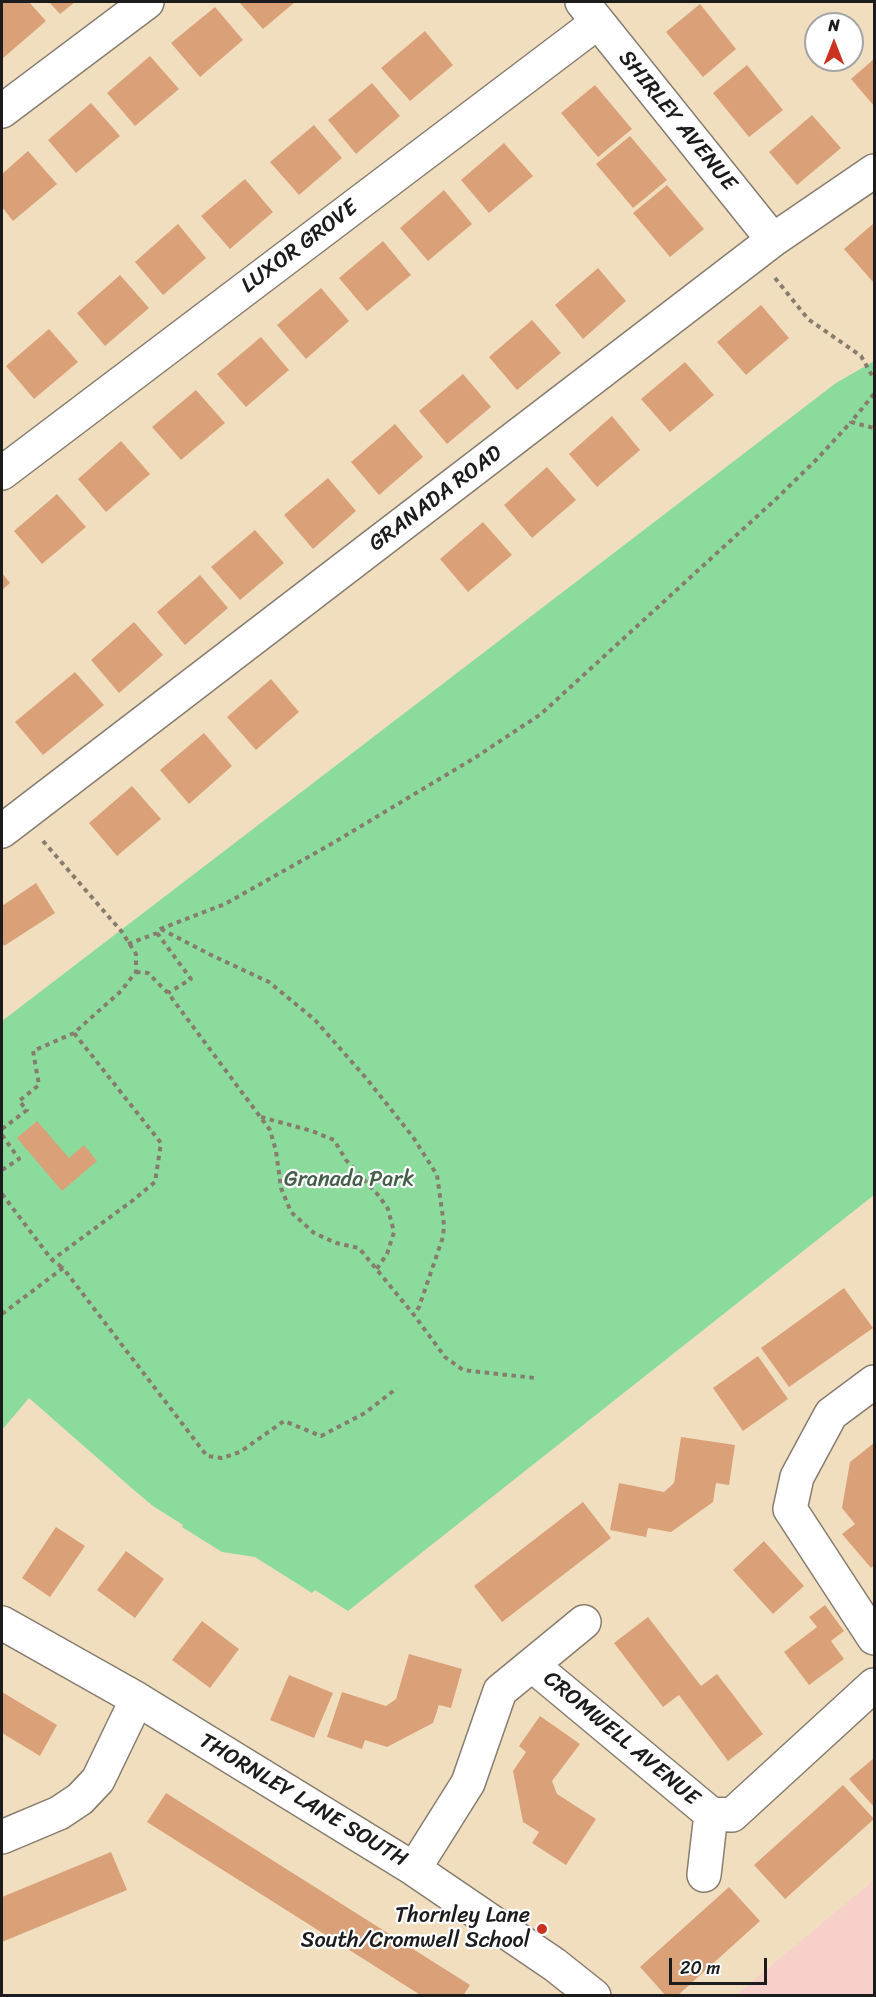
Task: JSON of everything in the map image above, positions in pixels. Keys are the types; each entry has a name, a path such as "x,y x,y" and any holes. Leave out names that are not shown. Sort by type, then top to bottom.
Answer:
{"street":[{"path":"2,111 147,2"},
{"name":"SHIRLEY AVENUE","path":"590,12 764,248"},
{"name":"LUXOR GROVE","path":"2,473 590,12"},
{"name":"GRANADA ROAD","path":"12,823 764,248 874,171"},
{"path":"874,1382 831,1414 798,1477 790,1509 874,1638"},
{"name":"CROMWELL AVENUE","path":"414,1869 468,1783 500,1691 584,1622"},
{"name":"THORNLEY LANE SOUTH","path":"2,1623 137,1699 414,1869 555,1965 594,1995"},
{"name":"CROMWELL AVENUE","path":"532,1665 711,1814 732,1815 874,1685"},
{"path":"2,1838 59,1813 80,1799 98,1780 137,1699"},
{"name":"CROMWELL AVENUE","path":"704,1875 711,1814"}],"path":[{"path":"764,248 807,318 861,356 874,379"},
{"path":"128,944 225,904 333,843 476,757 541,714 776,499 817,459 874,394"},
{"path":"851,422 874,428"},
{"path":"2,1130 27,1110 19,1101 39,1084 33,1051 74,1033 121,991 136,972 136,954 122,932 45,844 12,823"},
{"path":"160,929 211,956 269,982 315,1020 366,1078 413,1137 437,1175 444,1225 443,1237 419,1307 414,1315"},
{"path":"157,933 191,979 168,993"},
{"path":"136,972 147,973 168,993 270,1130 276,1151 281,1188 291,1212 314,1233 336,1243 359,1248 414,1315 445,1358 463,1370 535,1378"},
{"path":"52,1260 155,1182 161,1143 74,1033"},
{"path":"260,1117 312,1131 334,1140 346,1160 379,1196 388,1209 394,1232 387,1254 376,1270"},
{"path":"2,1135 19,1160 2,1170"},
{"path":"2,1194 52,1260 63,1269 207,1456 222,1458 240,1452 284,1422 321,1436 365,1413 397,1388"},
{"path":"2,1314 63,1269"}],"shaded area":[{"path":"874,1880 874,1995 736,1995"}],"green space":[{"name":"Granada Park","path":"874,361 874,1195 348,1611 315,1590 312,1593 255,1557 222,1552 182,1527 183,1525 153,1506 135,1491 29,1398 2,1430 2,1021 836,383"}],"building":[{"path":"2,2 29,2 46,21 2,59"},
{"path":"49,2 75,2 60,14"},
{"path":"239,2 295,2 263,29"},
{"path":"700,4 736,49 703,77 666,32"},
{"path":"215,7 243,40 200,77 171,43"},
{"path":"425,31 453,65 410,101 381,68"},
{"path":"150,56 179,89 135,126 107,93"},
{"path":"874,59 874,106 851,79 859,72 864,72 864,68"},
{"path":"747,65 783,110 749,137 713,93"},
{"path":"372,83 400,116 356,154 328,120"},
{"path":"595,85 632,129 598,157 561,113"},
{"path":"91,103 120,136 76,173 48,140"},
{"path":"812,115 841,148 797,185 769,152"},
{"path":"314,125 342,158 299,195 270,162"},
{"path":"630,136 667,180 633,208 596,164"},
{"path":"504,143 533,176 489,213 461,180"},
{"path":"28,151 57,184 13,221 2,207 2,174"},
{"path":"245,179 273,212 230,249 201,216"},
{"path":"667,185 704,229 670,257 633,213"},
{"path":"444,190 472,224 428,261 400,228"},
{"path":"874,223 874,281 873,282 844,249"},
{"path":"178,224 206,258 163,295 135,262"},
{"path":"383,241 411,275 367,311 339,278"},
{"path":"598,268 626,301 583,339 555,305"},
{"path":"120,275 149,308 105,346 77,313"},
{"path":"321,288 349,321 306,359 277,325"},
{"path":"761,305 789,338 746,375 717,342"},
{"path":"532,320 561,353 517,390 489,357"},
{"path":"49,329 78,362 34,399 6,366"},
{"path":"261,337 289,370 246,407 217,374"},
{"path":"685,362 714,395 670,432 641,399"},
{"path":"463,374 491,407 447,444 419,411"},
{"path":"196,390 225,423 181,460 152,427"},
{"path":"612,416 640,450 597,487 569,454"},
{"path":"395,424 423,457 379,495 351,462"},
{"path":"121,441 150,474 106,512 78,479"},
{"path":"547,467 576,500 532,538 504,505"},
{"path":"328,478 356,511 313,549 284,515"},
{"path":"57,494 86,527 42,564 14,531"},
{"path":"483,522 512,555 468,592 440,559"},
{"path":"255,530 284,563 240,600 211,567"},
{"path":"2,573 10,583 2,590"},
{"path":"200,575 228,608 185,645 157,612"},
{"path":"134,622 163,655 119,693 91,660"},
{"path":"75,672 104,705 43,755 15,722"},
{"path":"271,679 299,712 256,750 227,717"},
{"path":"204,733 232,766 189,804 160,770"},
{"path":"132,786 161,819 117,856 89,823"},
{"path":"36,883 55,913 4,946 2,906"},
{"path":"37,1121 69,1158 84,1145 97,1161 62,1191 17,1138"},
{"path":"844,1288 873,1328 789,1387 761,1348"},
{"path":"758,1356 788,1399 743,1431 713,1388"},
{"path":"681,1437 735,1445 729,1485 716,1483 713,1502 671,1532 648,1528 646,1537 610,1530 619,1483 664,1492 674,1483"},
{"path":"874,1443 874,1565 871,1568 842,1534 855,1524 842,1508 850,1462"},
{"path":"583,1502 611,1538 502,1622 474,1586"},
{"path":"56,1527 85,1546 50,1597 22,1578"},
{"path":"764,1541 804,1586 773,1614 733,1570"},
{"path":"126,1551 164,1579 135,1618 97,1590"},
{"path":"825,1605 844,1631 831,1641 844,1659 809,1685 784,1652 817,1627 809,1617"},
{"path":"648,1617 701,1686 717,1674 763,1734 728,1761 679,1695 663,1707 614,1643"},
{"path":"202,1621 239,1649 210,1688 172,1660"},
{"path":"409,1654 462,1669 451,1708 439,1705 433,1723 387,1747 365,1740 362,1749 327,1737 342,1692 386,1706 396,1699"},
{"path":"289,1675 333,1693 314,1738 270,1720"},
{"path":"2,1692 57,1725 40,1756 2,1733"},
{"path":"540,1716 580,1744 552,1781 557,1794 596,1819 566,1865 532,1843 539,1832 523,1822 513,1771 526,1752 519,1746"},
{"path":"874,1758 874,1807 849,1779"},
{"path":"843,1785 874,1819 785,1899 754,1865"},
{"path":"166,1793 470,1985 463,1996 422,1996 147,1822"},
{"path":"111,1852 127,1890 2,1942 2,1897"},
{"path":"729,1887 760,1921 677,1996 666,1996 640,1967"}],"place":[{"name":"Thornley Lane South/Cromwell School","path":"542,1929"}]}
